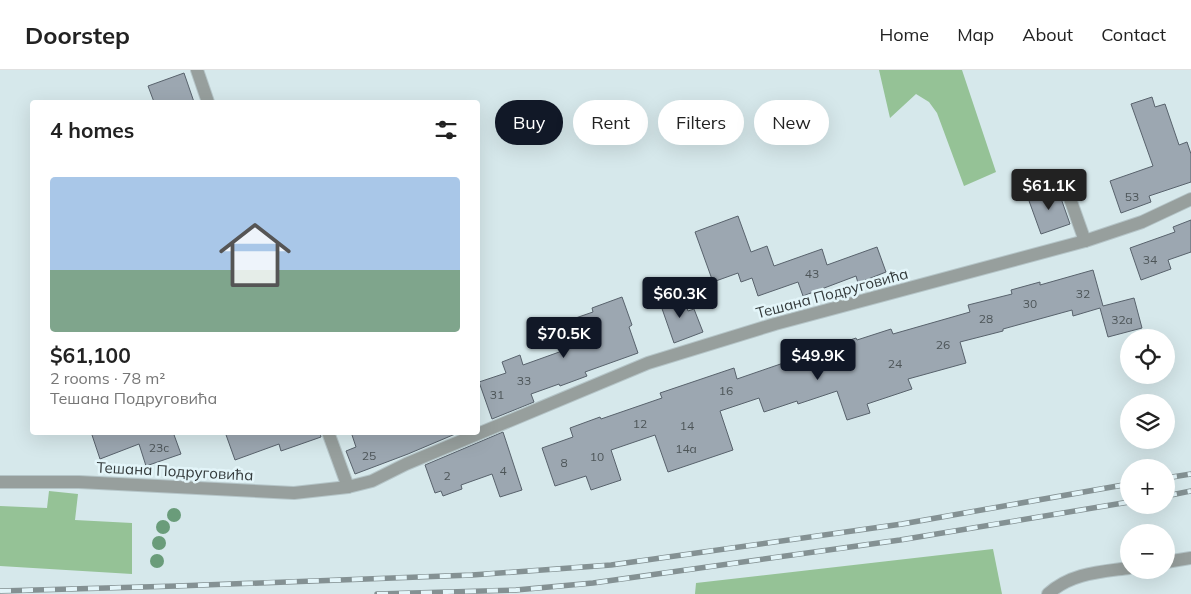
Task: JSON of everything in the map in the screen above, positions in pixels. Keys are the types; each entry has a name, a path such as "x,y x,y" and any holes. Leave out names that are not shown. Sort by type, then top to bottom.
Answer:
{"street":[{"path":"197,70 207,100"},
{"path":"1063,178 1086,241"},
{"name":"Тешана Подруговића","path":"480,433 648,363 775,324 1086,241 1142,222 1191,200"},
{"path":"329,435 348,487"},
{"name":"Тешана Подруговића","path":"0,482 79,482 294,493 348,487 372,481 406,464 475,435"},
{"path":"1175,561 1191,558"},
{"path":"1048,594 1076,577 1120,570"}],"green space":[{"path":"879,70 962,70 996,172 964,186 937,113 929,102 916,94 890,118"},
{"path":"49,491 78,494 75,520 132,523 132,574 0,566 0,506 47,508"},
{"path":"993,549 1002,594 695,594 696,583"}],"building":[{"path":"184,73 193,100 153,100 148,86"},
{"path":"1152,97 1155,107 1165,104 1179,145 1187,142 1191,154 1191,182 1149,196 1151,202 1121,213 1110,181 1153,166 1131,104"},
{"path":"1057,187 1070,224 1041,234 1028,198"},
{"path":"738,216 751,252 767,246 774,266 822,249 827,265 877,247 886,272 858,283 856,276 803,296 798,282 758,296 752,278 741,282 738,273 713,282 695,232"},
{"path":"1191,220 1191,252 1168,260 1171,269 1141,280 1130,248 1175,232 1173,227"},
{"path":"1093,270 1103,306 1134,298 1142,328 1120,329 1120,334 1108,337 1100,308 1073,316 1072,310 960,342 966,363 908,379 912,389 867,404 870,413 847,420 837,391 798,404 797,401 764,412 759,398 720,411 733,450 668,472 655,435 611,450 621,480 591,490 586,476 555,486 542,448 573,437 570,428 662,398 660,393 734,368 737,379 856,338 857,340 891,329 893,334 970,312 968,305 1012,294 1011,290 1040,282 1040,285"},
{"path":"677,293 680,302 684,300 688,311 694,309 703,332 674,343 659,300"},
{"path":"622,297 632,325 629,327 638,353 585,372 587,376 531,394 534,402 492,419 480,382 506,373 502,362 520,355 523,365 576,346 567,321 593,312 592,308"},
{"path":"503,432 522,490 500,497 492,474 461,485 462,489 443,496 441,491 435,493 425,465"},
{"path":"92,435 174,435 181,454 146,466 139,444 100,459"},
{"path":"226,435 321,435 321,437 281,451 279,444 235,460"},
{"path":"352,435 453,435 355,474 346,451 356,447"}],"railway":[{"path":"1175,477 1191,474"},
{"path":"0,591 472,575 611,565 902,524 1120,486"},
{"path":"1175,494 1191,491"},
{"path":"377,594 516,590 593,583 900,540 1120,503"}]}
